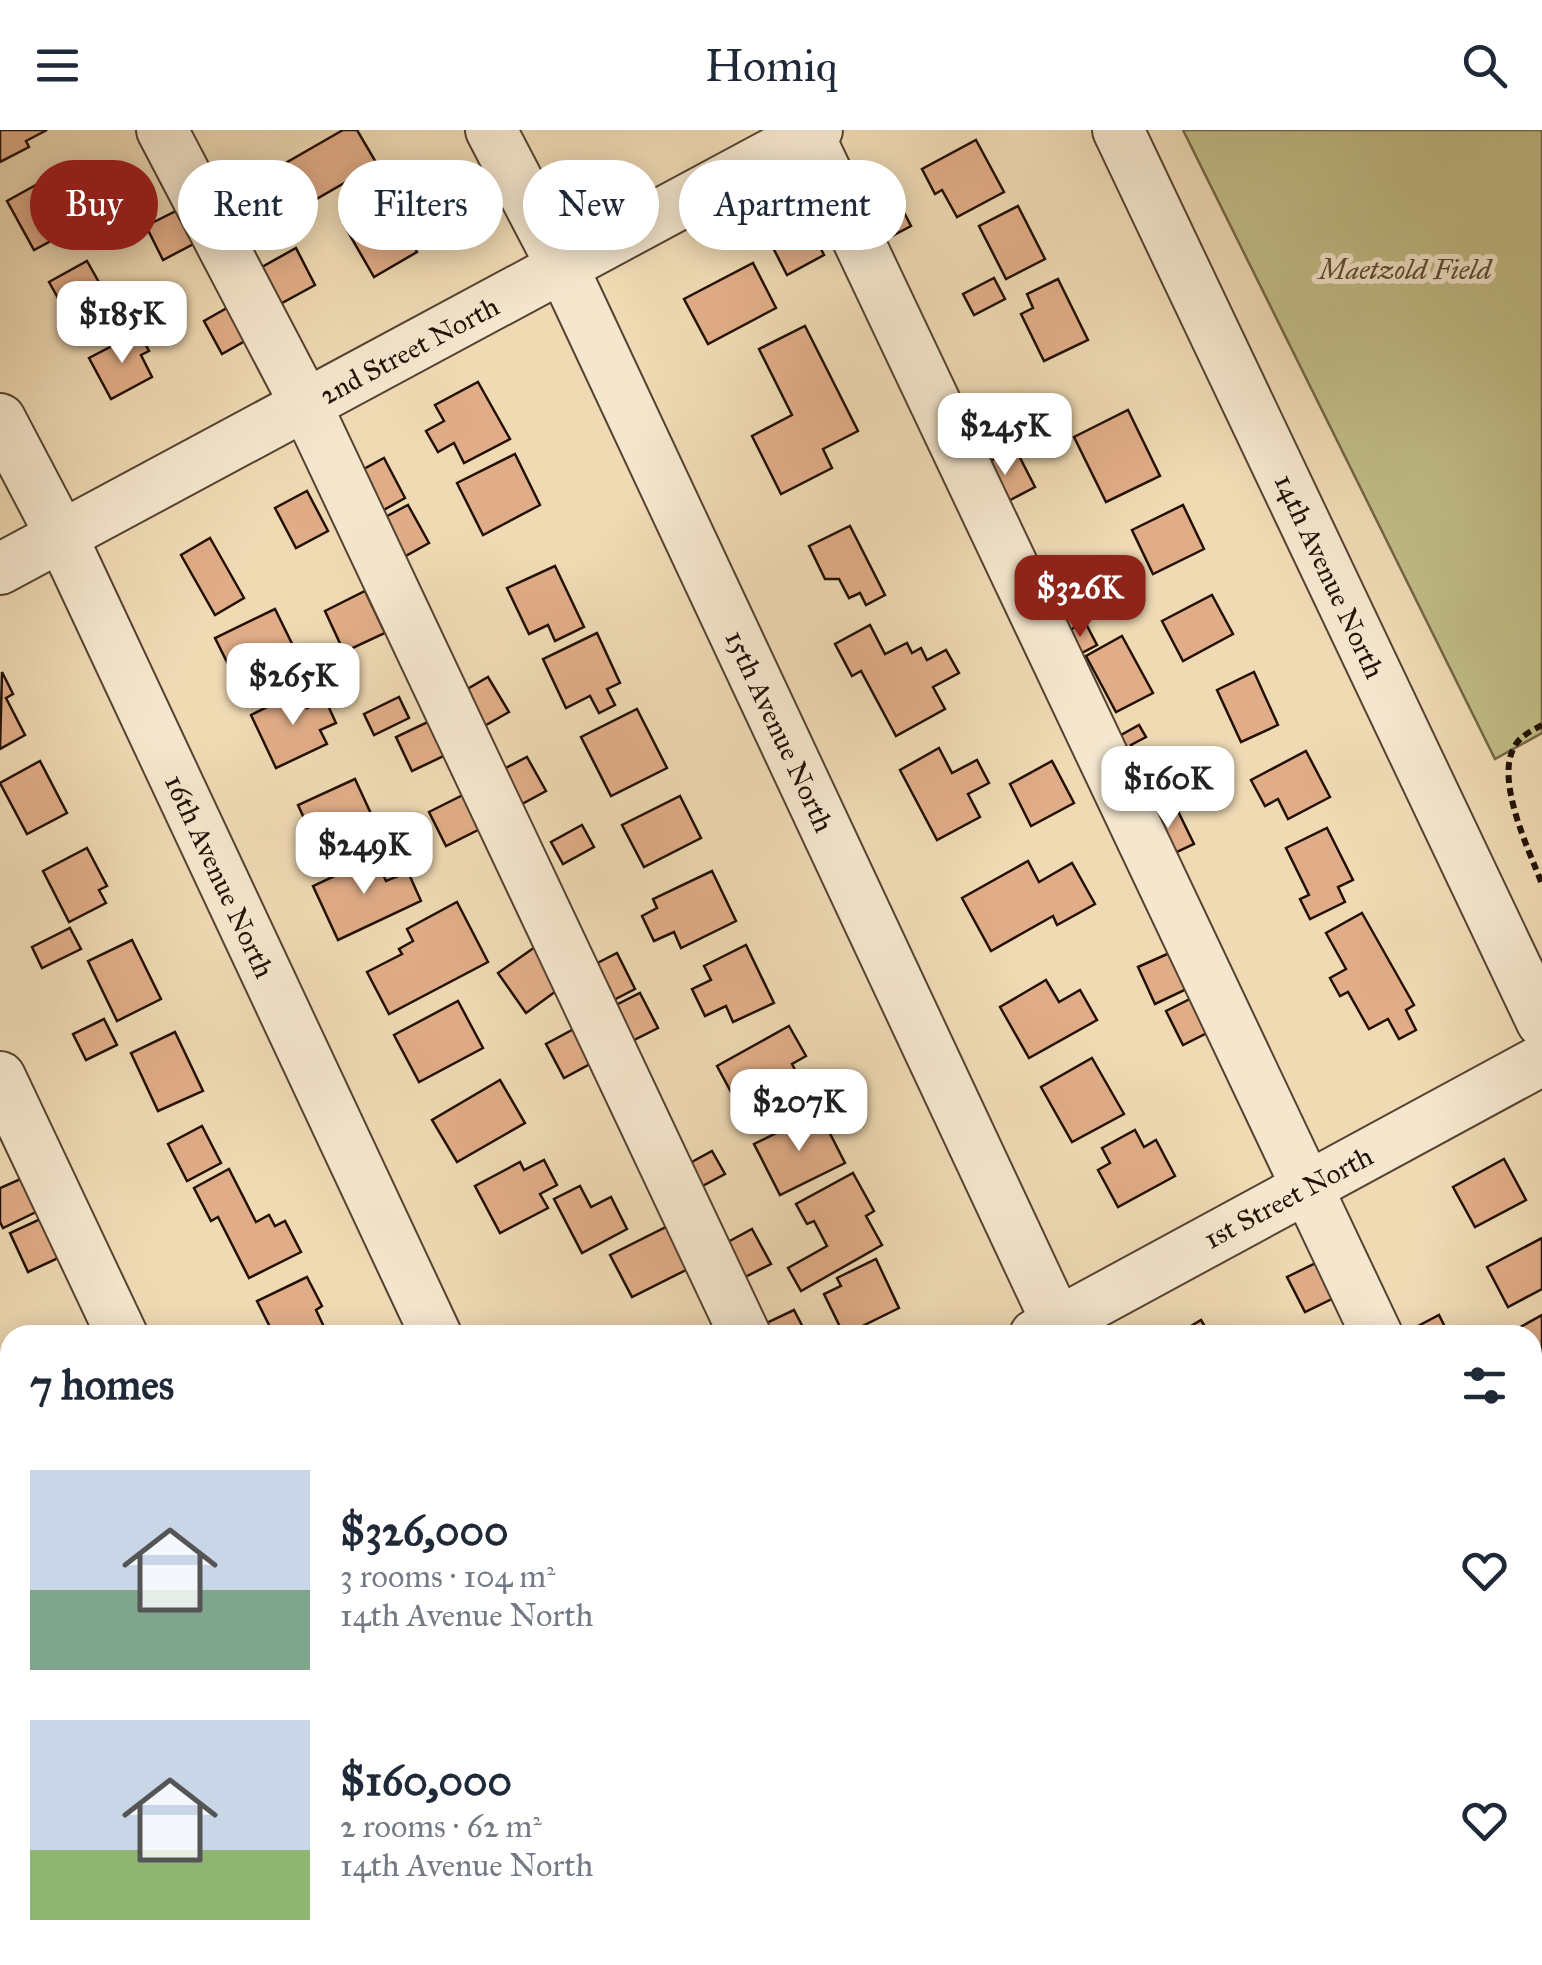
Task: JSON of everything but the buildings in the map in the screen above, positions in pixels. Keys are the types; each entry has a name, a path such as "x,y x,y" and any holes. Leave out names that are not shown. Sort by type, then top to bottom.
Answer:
{"street":[{"path":"162,130 306,405 739,1325"},
{"name":"15th Avenue North","path":"491,130 563,268 1048,1325"},
{"name":"14th Avenue North","path":"1118,130 1542,1022"},
{"path":"811,132 1373,1325"},
{"name":"2nd Street North","path":"0,569 811,132"},
{"name":"16th Avenue North","path":"0,419 62,537 431,1325"},
{"name":"1st Street North","path":"1062,1325 1542,1060"},
{"path":"0,1077 117,1325"}],"path":[{"path":"1542,725 1516,743 1508,776 1521,828 1542,884"}],"green space":[{"name":"Maetzold Field","path":"1183,130 1542,130 1542,733 1495,759"}]}
